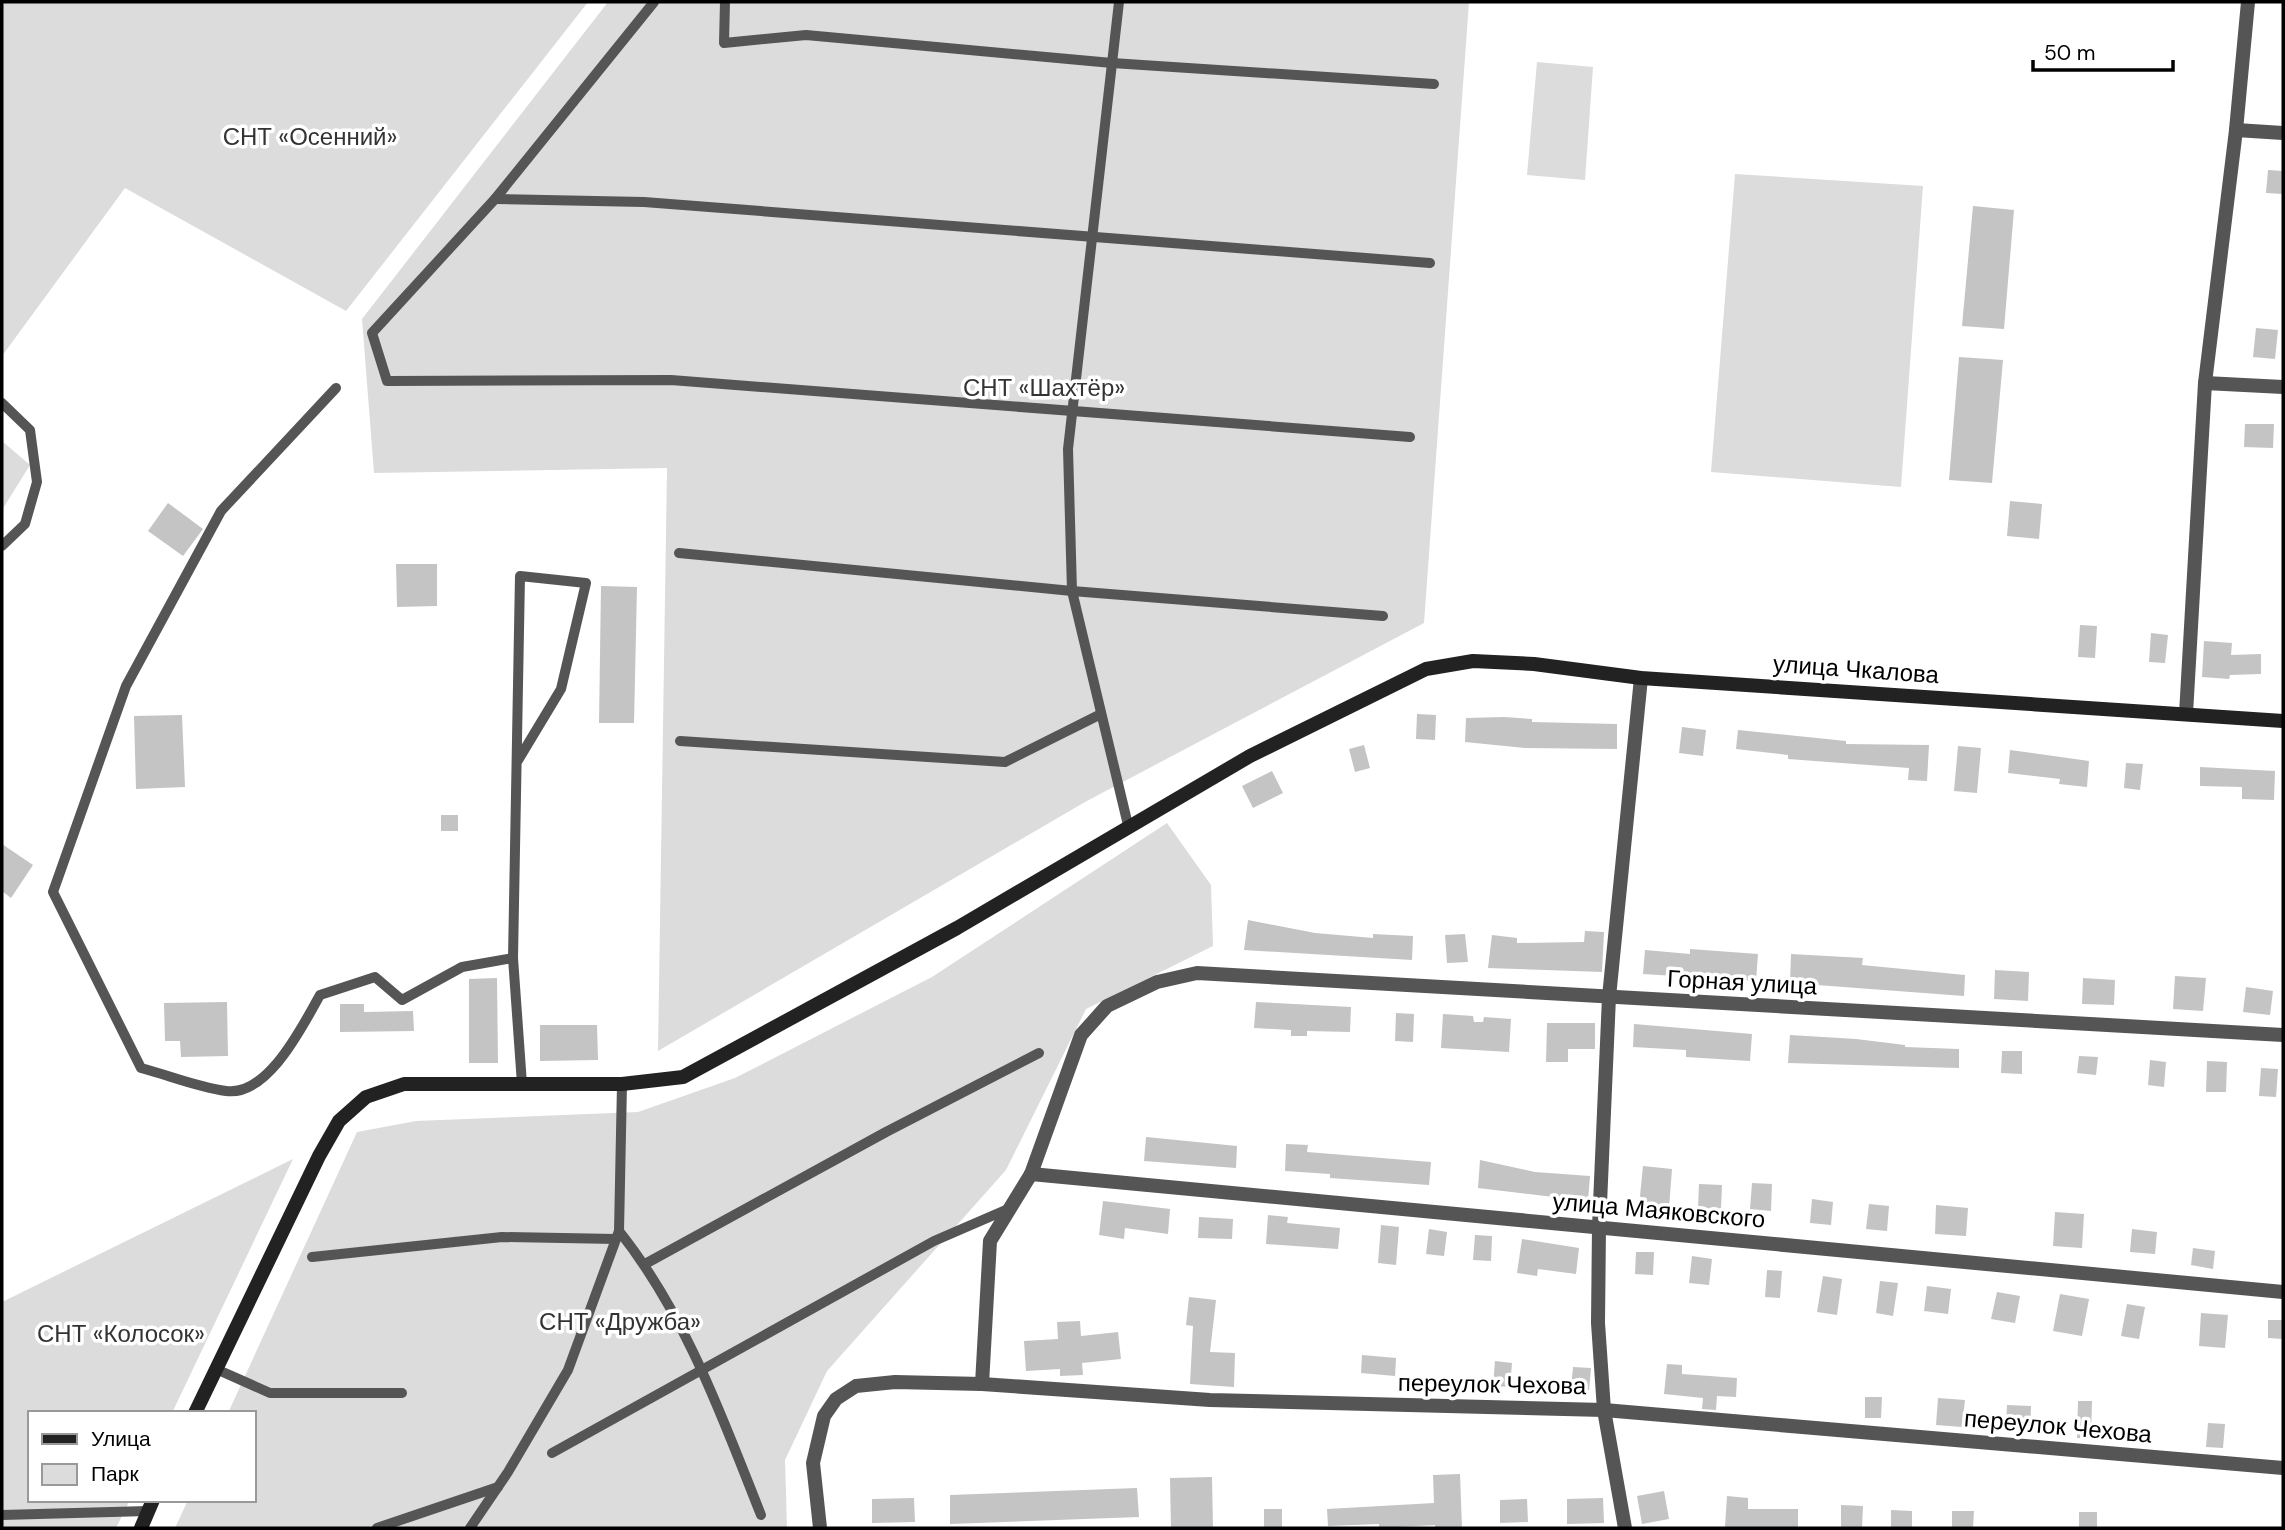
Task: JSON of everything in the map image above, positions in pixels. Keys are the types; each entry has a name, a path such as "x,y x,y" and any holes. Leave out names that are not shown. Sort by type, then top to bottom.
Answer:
{"main road":[{"name":"улица Чкалова","path":"196,1411 318,1156 339,1121 366,1097 404,1084 622,1084 683,1077 957,928 1128,825 1250,756 1426,669 1473,661 1534,664 1641,678 2283,720"},
{"path":"141,1528 151,1506"}],"street":[{"path":"2186,713 2205,383 2236,130 2248,2"},
{"path":"2236,130 2283,133"},
{"path":"2205,383 2283,387"},
{"path":"1625,1528 1604,1410 1598,1323 1599,1227 1609,997 1641,678"},
{"name":"Горная улица","path":"982,1384 990,1241 1031,1174 1082,1034 1107,1006 1157,982 1197,973 2283,1035"},
{"name":"улица Маяковского","path":"1031,1174 2283,1292"},
{"name":"переулок Чехова","path":"820,1528 813,1463 824,1416 836,1399 856,1386 895,1382 982,1384 1210,1400 1604,1410 2283,1468"}],"lane":[{"path":"654,2 495,199 372,333 387,380 671,380 1410,437"},
{"path":"725,2 724,43 806,35 1112,63 1434,84"},
{"path":"1119,2 1068,449 1072,591 1128,825"},
{"path":"495,199 644,202 1430,263"},
{"path":"336,387 221,511 126,686 53,892 141,1068 229,1091 263,1080 296,1038 320,995 375,976 402,1000 462,967 513,958"},
{"path":"2,403 30,430 37,482 25,524 2,546"},
{"path":"679,553 1072,591 1383,616"},
{"path":"517,762 561,689 586,583 520,576 513,958 522,1084"},
{"path":"680,741 1006,762 1101,714"},
{"path":"645,1264 886,1132 1039,1053"},
{"path":"470,1528 568,1370 618,1235 622,1084"},
{"path":"552,1453 934,1241 1009,1209"},
{"path":"312,1257 502,1237 618,1235 645,1264 703,1369 761,1516"},
{"path":"216,1369 270,1393 402,1393"},
{"path":"377,1528 498,1486"},
{"path":"2,1515 151,1506"}],"green space":[{"name":"СНТ «Осенний»","path":"2,2 588,2 346,311 125,188 2,356"},
{"name":"СНТ «Шахтёр»","path":"608,2 1469,2 1424,623 1085,802 658,1051 667,468 374,473 362,319"},
{"path":"1537,62 1593,67 1585,180 1527,175"},
{"path":"1735,174 1923,186 1901,487 1711,472"},
{"path":"2,441 30,465 2,510"},
{"name":"СНТ «Дружба»","path":"1167,823 1211,885 1213,946 1086,1009 1006,1170 827,1371 785,1460 787,1528 175,1528 187,1502 256,1502 256,1411 229,1411 357,1132 416,1121 638,1112 735,1078 932,977"},
{"name":"СНТ «Колосок»","path":"293,1159 173,1411 28,1411 28,1502 129,1502 116,1528 2,1528 2,1302"}],"building":[{"path":"2268,170 2283,171 2283,194 2266,193"},
{"path":"1973,206 2014,210 2004,329 1962,326"},
{"path":"2256,328 2278,330 2275,359 2253,357"},
{"path":"1959,357 2003,360 1992,483 1949,480"},
{"path":"2245,424 2274,424 2273,448 2244,447"},
{"path":"2010,501 2042,504 2039,539 2007,536"},
{"path":"168,503 203,529 183,556 148,531"},
{"path":"396,564 437,564 437,606 397,607"},
{"path":"601,586 637,587 634,723 599,723"},
{"path":"2080,625 2097,626 2095,658 2078,657"},
{"path":"2151,633 2168,635 2165,663 2149,662"},
{"path":"2204,641 2232,643 2231,655 2261,654 2261,674 2230,675 2229,679 2202,677"},
{"path":"1417,714 1436,715 1435,740 1416,739"},
{"path":"182,715 185,787 136,789 134,716"},
{"path":"1466,718 1532,719 1532,722 1617,724 1617,749 1525,748 1465,742"},
{"path":"1682,727 1706,730 1703,756 1679,753"},
{"path":"1738,730 1846,741 1846,744 1929,745 1927,781 1908,780 1909,768 1788,759 1788,755 1736,749"},
{"path":"1364,745 1370,768 1355,772 1349,749"},
{"path":"1958,746 1981,748 1977,793 1954,791"},
{"path":"2010,750 2089,761 2087,787 2059,784 2060,779 2008,773"},
{"path":"2126,763 2143,764 2140,790 2124,788"},
{"path":"2200,767 2275,771 2274,800 2242,799 2242,787 2200,786"},
{"path":"1272,771 1283,793 1253,808 1242,786"},
{"path":"441,815 458,815 458,831 441,831"},
{"path":"2,844 33,865 11,898 2,891"},
{"path":"1248,920 1315,933 1373,938 1373,934 1413,936 1412,960 1244,950"},
{"path":"1585,931 1604,932 1602,972 1488,968 1492,935 1517,938 1517,943 1584,942"},
{"path":"1465,934 1468,962 1447,963 1445,935"},
{"path":"1690,949 1758,954 1756,981 1643,974 1645,950 1690,954"},
{"path":"1791,954 1863,958 1862,965 1965,975 1964,996 1790,983"},
{"path":"1995,970 2029,972 2028,1001 1994,999"},
{"path":"2175,976 2206,978 2203,1011 2173,1009"},
{"path":"497,978 498,1063 469,1063 469,979"},
{"path":"2083,978 2115,980 2114,1005 2082,1004"},
{"path":"2246,987 2273,991 2270,1015 2243,1012"},
{"path":"227,1002 228,1056 181,1057 180,1041 165,1041 164,1003"},
{"path":"1256,1002 1351,1007 1350,1032 1307,1031 1307,1036 1291,1036 1291,1030 1254,1028"},
{"path":"340,1004 364,1004 364,1012 413,1011 414,1031 340,1032"},
{"path":"1396,1013 1414,1014 1413,1042 1395,1041"},
{"path":"1443,1014 1473,1016 1474,1022 1483,1022 1484,1017 1511,1019 1509,1052 1441,1048"},
{"path":"1547,1023 1595,1023 1595,1049 1568,1049 1568,1062 1546,1062"},
{"path":"1634,1024 1752,1034 1750,1061 1686,1057 1686,1050 1633,1047"},
{"path":"540,1025 597,1025 598,1060 540,1061"},
{"path":"1790,1035 1856,1039 1905,1047 1959,1049 1959,1068 1788,1063"},
{"path":"2002,1051 2022,1051 2022,1074 2001,1073"},
{"path":"2079,1056 2098,1057 2096,1075 2077,1073"},
{"path":"2150,1060 2166,1062 2164,1087 2148,1085"},
{"path":"2207,1061 2227,1062 2226,1092 2206,1092"},
{"path":"2261,1068 2278,1069 2276,1097 2259,1096"},
{"path":"1146,1137 1237,1146 1236,1168 1144,1161"},
{"path":"1286,1144 1308,1145 1307,1152 1431,1162 1429,1185 1330,1178 1330,1174 1285,1171"},
{"path":"1480,1160 1535,1172 1590,1176 1588,1201 1478,1188"},
{"path":"1643,1166 1672,1169 1669,1208 1639,1206"},
{"path":"1752,1183 1772,1184 1771,1211 1750,1209"},
{"path":"1699,1184 1722,1185 1721,1209 1698,1208"},
{"path":"1812,1199 1833,1202 1831,1225 1810,1223"},
{"path":"1103,1201 1170,1209 1168,1234 1125,1228 1124,1239 1099,1235"},
{"path":"1869,1204 1889,1206 1887,1231 1866,1229"},
{"path":"1936,1205 1968,1208 1966,1236 1935,1234"},
{"path":"2055,1212 2084,1214 2082,1248 2053,1246"},
{"path":"1268,1215 1288,1217 1287,1223 1340,1228 1338,1249 1266,1244"},
{"path":"1199,1217 1233,1219 1232,1239 1198,1238"},
{"path":"1381,1225 1399,1227 1396,1265 1378,1263"},
{"path":"1429,1229 1447,1232 1444,1256 1426,1254"},
{"path":"2132,1229 2157,1232 2155,1254 2130,1252"},
{"path":"1475,1235 1492,1236 1491,1261 1473,1260"},
{"path":"1522,1239 1579,1248 1576,1274 1538,1269 1537,1276 1517,1273"},
{"path":"2193,1248 2215,1251 2213,1269 2191,1265"},
{"path":"1636,1252 1654,1252 1653,1275 1635,1274"},
{"path":"1692,1256 1712,1259 1709,1285 1689,1283"},
{"path":"1767,1270 1782,1271 1780,1298 1765,1297"},
{"path":"1823,1276 1842,1279 1837,1315 1817,1312"},
{"path":"1880,1281 1898,1283 1893,1316 1876,1313"},
{"path":"1927,1286 1951,1289 1948,1314 1924,1311"},
{"path":"1997,1292 2020,1296 2015,1323 1991,1319"},
{"path":"2060,1294 2089,1299 2082,1336 2053,1331"},
{"path":"1189,1297 1216,1300 1210,1352 1235,1353 1234,1387 1190,1384 1193,1326 1186,1325"},
{"path":"2127,1304 2145,1307 2139,1339 2121,1336"},
{"path":"2201,1313 2228,1315 2225,1348 2199,1346"},
{"path":"2268,1320 2283,1320 2283,1339 2268,1338"},
{"path":"1080,1321 1081,1336 1118,1332 1121,1359 1082,1363 1083,1375 1060,1376 1060,1369 1026,1371 1024,1341 1058,1339 1057,1322"},
{"path":"1362,1355 1396,1358 1395,1376 1361,1373"},
{"path":"1495,1361 1512,1363 1510,1387 1493,1386"},
{"path":"1667,1364 1682,1365 1682,1374 1737,1378 1736,1397 1717,1396 1716,1410 1702,1409 1703,1398 1664,1394"},
{"path":"1573,1367 1591,1368 1589,1391 1571,1389"},
{"path":"1865,1397 1882,1397 1881,1418 1865,1418"},
{"path":"1938,1398 1965,1400 1962,1427 1936,1425"},
{"path":"2078,1401 2092,1401 2091,1438 2077,1438"},
{"path":"2007,1405 2031,1406 2030,1430 2006,1429"},
{"path":"2208,1423 2225,1424 2223,1448 2206,1447"},
{"path":"1460,1474 1462,1528 1435,1528 1435,1525 1379,1528 1379,1524 1328,1526 1327,1509 1434,1503 1433,1475"},
{"path":"1212,1477 1213,1528 1171,1528 1170,1478"},
{"path":"1137,1488 1139,1517 950,1524 950,1495"},
{"path":"1664,1491 1669,1519 1642,1524 1637,1496"},
{"path":"1727,1496 1748,1498 1748,1509 1798,1509 1798,1528 1725,1527"},
{"path":"914,1498 915,1522 872,1523 872,1499"},
{"path":"1603,1498 1604,1523 1567,1524 1567,1499"},
{"path":"1527,1499 1528,1522 1500,1523 1500,1500"},
{"path":"1841,1505 1863,1506 1862,1528 1841,1528"},
{"path":"1264,1509 1282,1509 1282,1528 1264,1528"},
{"path":"1891,1510 1912,1511 1912,1528 1891,1528"},
{"path":"1952,1511 1974,1511 1973,1528 1952,1528"},
{"path":"2079,1512 2097,1512 2097,1528 2079,1528"}]}
